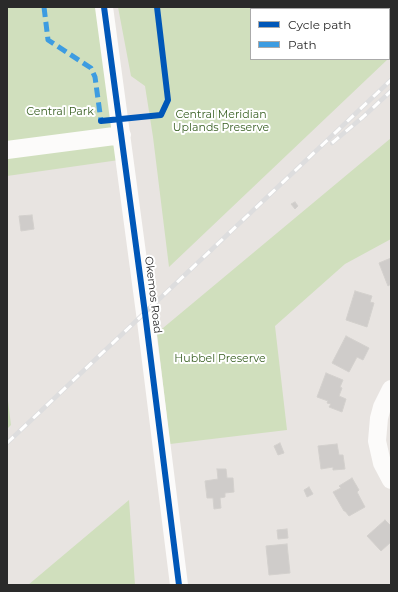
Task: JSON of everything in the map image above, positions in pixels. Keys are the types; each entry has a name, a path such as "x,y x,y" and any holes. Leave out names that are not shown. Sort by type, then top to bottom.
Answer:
{"street":[{"name":"Okemos Road","path":"104,7 122,135 179,585"},
{"path":"7,150 122,135"},
{"path":"391,389 382,407 379,418 377,441 382,463 391,480"}],"green space":[{"name":"Central Park","path":"7,7 99,7 119,160 7,176"},
{"name":"Central Meridian Uplands Preserve","path":"118,7 391,7 390,57 390,8 250,8 250,60 387,60 169,267 153,137 145,86 131,76"},
{"name":"Hubbel Preserve","path":"391,138 391,239 345,264 275,326 287,430 170,444 157,333"},
{"path":"7,393 11,425 7,429"},
{"path":"129,500 135,585 28,585"}],"building":[{"path":"295,202 298,206 295,209 291,204"},
{"path":"32,215 34,229 21,231 19,216"},
{"path":"391,258 391,284 388,286 379,263"},
{"path":"355,291 372,296 370,302 374,303 367,327 346,320"},
{"path":"346,336 369,348 363,360 357,357 349,372 332,363"},
{"path":"326,373 343,380 340,387 342,388 339,396 346,399 342,412 329,407 331,404 327,403 328,401 317,397"},
{"path":"280,443 284,453 278,455 274,446"},
{"path":"337,444 339,455 343,455 345,469 333,470 333,467 321,469 318,446"},
{"path":"217,469 226,469 227,478 233,478 234,492 225,493 225,497 220,498 221,508 214,509 213,498 207,498 205,481 218,479"},
{"path":"352,478 359,490 357,492 365,507 349,516 344,511 333,492 341,488 339,486"},
{"path":"309,487 313,494 307,497 304,490"},
{"path":"385,520 391,526 391,542 381,551 367,536"},
{"path":"287,529 288,538 278,539 277,530"},
{"path":"287,544 290,573 269,575 266,546"}],"railway":[{"path":"7,443 391,80"},
{"path":"332,143 391,91"}],"marked path":[{"path":"44,7 48,40 91,68 95,77 101,121"}],"cycle path":[{"path":"104,7 145,313 179,585"},
{"path":"101,121 161,115 168,100 157,7"}]}
